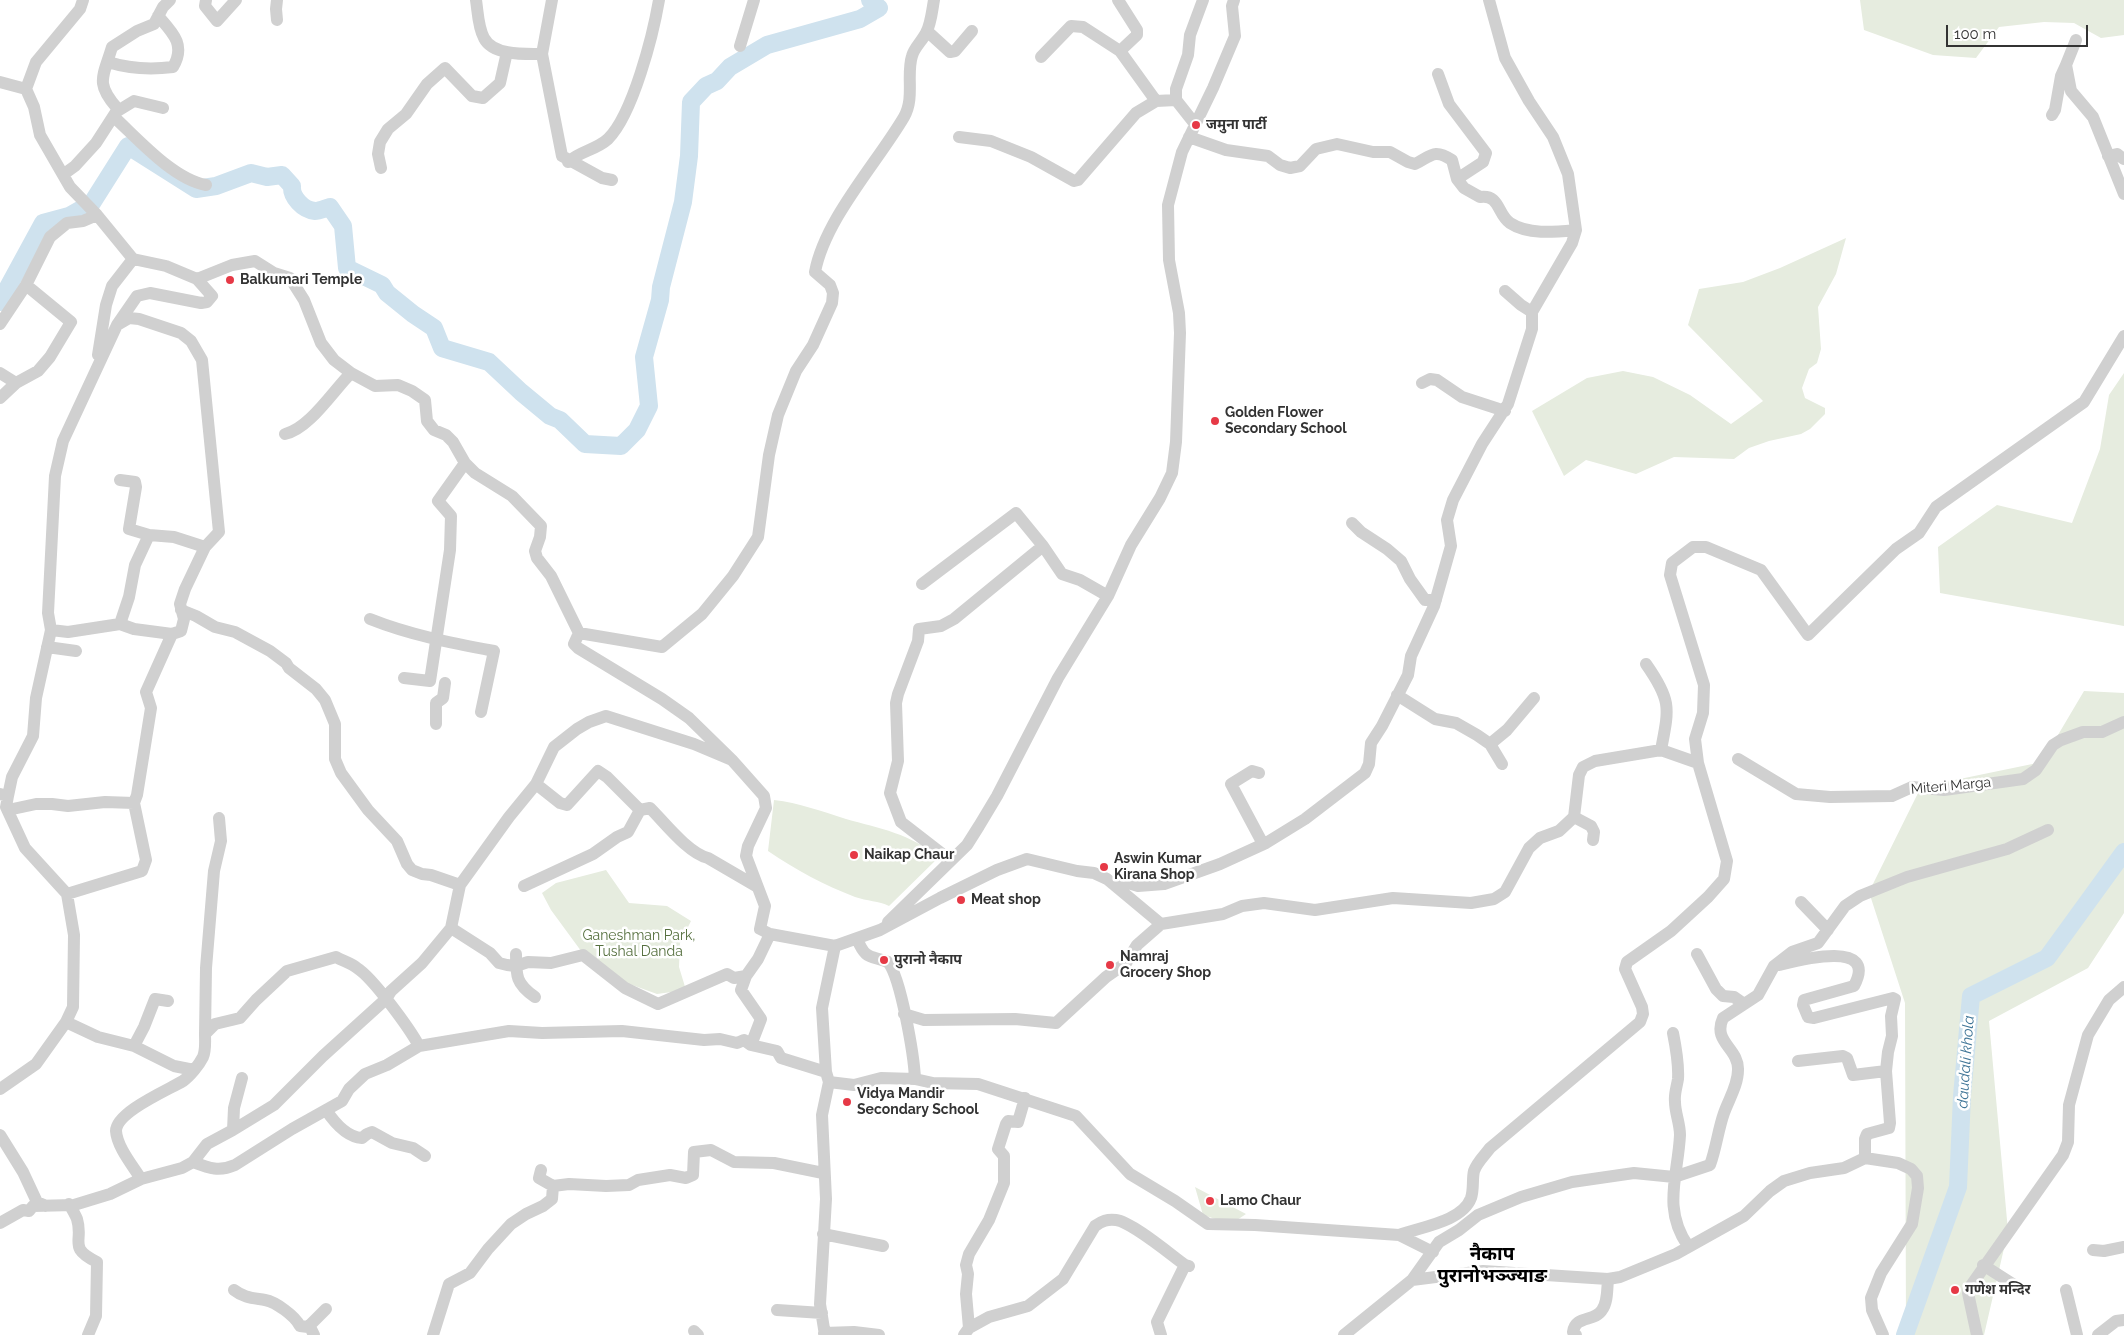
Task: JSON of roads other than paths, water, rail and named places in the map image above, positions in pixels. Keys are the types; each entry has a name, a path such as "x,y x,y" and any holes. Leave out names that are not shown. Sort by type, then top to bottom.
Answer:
{"street":[{"path":"0,1089 36,1064 66,1022 73,1007 74,935 67,894 26,848 8,810 4,795 33,736 36,698 51,630 48,613 55,476 63,441 117,325 138,296 150,293 202,303 208,302 212,296 197,279 166,266 133,259 70,186 40,135 34,106 26,89 36,62 80,9 83,0"},
{"path":"115,115 117,108 103,90 102,82 112,48 137,31 154,24 163,7 170,0"},
{"path":"206,0 205,6 207,11 217,21 236,0"},
{"path":"277,0 277,20"},
{"path":"476,0 479,23 484,40 495,48 518,55 542,54"},
{"path":"552,0 542,54 552,99 559,149 562,156 568,162 602,178 612,180"},
{"path":"568,162 574,156 597,148 621,122 644,62 660,0"},
{"path":"740,46 754,0"},
{"path":"580,633 662,647 702,614 733,576 758,537 769,455 778,415 796,371 813,345 832,303 833,293 830,285 815,272 818,258 835,224 868,169 906,115 910,98 912,56 927,31 934,0"},
{"path":"1118,0 1137,30 1137,35 1120,51"},
{"path":"1195,124 1176,100 1176,89 1188,55 1190,35 1204,0"},
{"path":"880,930 967,844 993,803 1058,678 1108,596 1131,545 1160,498 1172,473 1176,442 1180,313 1170,260 1168,205 1182,152 1235,36 1232,6 1234,0"},
{"path":"1113,884 1122,880 1138,886 1164,884 1220,864 1263,844 1312,814 1365,773 1370,764 1371,743 1408,675 1411,656 1436,600 1451,546 1448,537 1447,520 1453,500 1482,444 1505,411 1532,329 1532,312 1572,243 1576,230 1568,174 1553,137 1504,58 1489,0"},
{"path":"108,62 145,70 173,67 178,58 178,44 172,31 158,16"},
{"path":"1041,57 1071,26 1083,27 1120,51 1156,101"},
{"path":"927,31 950,52 955,51 972,31"},
{"path":"2052,115 2055,110 2061,76 2076,40"},
{"path":"381,168 378,154 380,142 388,129 406,114 427,84 445,68 472,96 483,98 500,83 507,52"},
{"path":"2066,65 2071,90 2093,117 2124,194"},
{"path":"1438,74 1449,104 1486,153 1483,162 1457,179"},
{"path":"0,82 26,89"},
{"path":"959,137 991,141 1031,157 1074,181 1084,173 1136,113 1156,101 1176,100"},
{"path":"64,174 86,155 115,115 134,101 163,108"},
{"path":"115,115 166,163 183,175 206,184"},
{"path":"1189,137 1226,150 1268,156 1280,165 1290,168 1300,166 1316,149 1337,144 1373,152 1390,152 1415,164 1428,155 1444,155 1452,160 1457,179 1464,188 1480,198 1487,196 1493,198 1499,206 1502,216 1516,226 1540,232 1576,230"},
{"path":"2108,156 2117,154 2124,159"},
{"path":"0,324 26,285 50,237 68,223 83,221 97,215"},
{"path":"98,365 97,359 106,305 112,286 133,259"},
{"path":"197,279 232,265 255,261 274,273 290,278 304,300 321,342 334,360 375,386 398,385 412,391 425,400 427,421 434,430 446,435 453,442 465,463 475,473 512,496 541,526 535,551 537,558 551,576 580,633"},
{"path":"0,398 16,383 38,371 50,357 71,322 26,285"},
{"path":"1505,291 1532,312"},
{"path":"51,630 68,632 120,624 134,629 172,634 181,631 184,619 180,604 184,589 205,547 219,532 202,360 191,341 181,333 139,319 129,318 117,325"},
{"path":"194,1162 212,1170 225,1170 342,1101 349,1089 365,1074 387,1065 418,1046 509,1031 542,1033 613,1031 704,1040 720,1039 737,1043 744,1040 750,1045 777,1050 780,1058 854,1085 881,1078 915,1079 933,1083 978,1084 1025,1098 1076,1116 1130,1174 1175,1201 1208,1224 1256,1225 1400,1235 1445,1221 1470,1201 1474,1171 1490,1148 1640,1022 1643,1014 1642,1008 1625,969 1627,962 1671,931 1708,897 1724,879 1727,861 1698,762 1695,739 1703,713 1704,685 1670,575 1672,563 1693,547 1706,547 1761,570 1808,635 1891,553 1919,533 1936,507 2084,402 2124,336"},
{"path":"285,434 301,428 351,372"},
{"path":"0,373 16,383"},
{"path":"1422,383 1430,379 1438,380 1462,398 1505,411"},
{"path":"430,681 450,550 451,516 438,502 465,463"},
{"path":"120,480 135,482 136,487 129,529 149,536 174,537 205,547"},
{"path":"922,584 1016,512 1062,574 1080,580 1108,596"},
{"path":"1352,523 1361,532 1388,549 1401,561 1410,579 1425,600 1436,600"},
{"path":"120,624 129,597 135,566 149,536"},
{"path":"950,860 901,822 890,793 898,761 896,703 898,694 918,641 919,629 941,626 954,619 1042,546"},
{"path":"181,610 215,627 235,632 270,652 316,689 325,700 336,724 335,759 342,773 368,810 397,841 407,864 417,872 460,885"},
{"path":"370,618 403,631 494,650 482,712"},
{"path":"580,633 574,644 578,648 682,713 732,760 764,796 766,808 748,846 746,856 765,906 760,928 770,934 835,946 880,930 997,870 1027,859 1094,873 1107,879 1161,924"},
{"path":"67,894 142,871 146,860 134,803 137,795 151,708 146,692 172,634"},
{"path":"47,647 76,651"},
{"path":"1646,664 1666,696 1667,717 1661,750"},
{"path":"404,678 449,684 443,698 436,703 436,724"},
{"path":"1397,695 1435,719 1456,723 1490,744 1502,764"},
{"path":"1490,744 1507,730 1534,698"},
{"path":"0,1224 22,1210 29,1211 33,1206 69,1204 110,1194 141,1179 182,1168 194,1162 207,1144 274,1105 422,963 451,928 460,885 509,816 536,784 554,747 583,725 606,716 694,744 732,760"},
{"name":"Miteri Marga","path":"1738,759 1796,794 1830,797 1892,796 1912,787 1944,790 2023,780 2036,770 2053,745 2061,740 2083,732 2102,732 2124,722"},
{"path":"904,1014 924,1020 1015,1019 1056,1023 1106,977 1126,964 1137,945 1161,924 1224,914 1242,906 1264,903 1315,910 1393,898 1471,903 1494,899 1505,892 1529,848 1540,838 1559,831 1574,817 1579,774 1583,767 1595,761 1661,750 1698,762"},
{"path":"536,784 560,803 567,805 598,771 607,777 640,810"},
{"path":"1259,773 1252,771 1231,784 1263,844"},
{"path":"8,810 36,804 68,806 105,802 134,803"},
{"path":"640,810 650,808 676,835 702,856 756,886"},
{"path":"524,886 593,854 617,837 628,832 640,810"},
{"path":"1574,817 1591,826 1594,832 1593,840"},
{"path":"141,1179 118,1138 116,1128 119,1122 143,1103 184,1080 203,1057 206,1046 206,968 214,870 221,841 219,818"},
{"path":"1344,1335 1412,1280 1439,1242 1459,1230 1478,1215 1521,1197 1572,1182 1634,1173 1674,1177 1711,1164 1717,1135 1738,1072 1738,1063 1721,1036 1720,1024 1723,1018 1758,995 1774,966 1792,952 1818,943 1844,906 1860,896 1907,876 2008,848 2048,830"},
{"path":"1801,902 1828,930"},
{"path":"451,928 490,953 499,963 516,960 551,963 583,955 625,988 658,1004 676,994 696,989 727,974 734,978 746,976"},
{"path":"750,1045 760,1019 741,990 746,976 758,959 770,934"},
{"path":"857,939 863,953 870,958 888,962 893,967 902,999 915,1079"},
{"path":"835,946 822,1008 828,1077 822,1115 823,1173 826,1199 820,1276 822,1313 825,1334 854,1332 878,1335"},
{"path":"1696,954 1716,989 1723,996 1734,997 1744,1004"},
{"path":"1774,966 1807,958 1836,955 1853,960 1857,965 1858,979 1854,986 1804,1000 1802,1005 1808,1017 1814,1018 1895,999 1891,1016 1892,1036 1886,1071 1890,1123 1889,1128 1867,1134 1865,1139 1865,1158"},
{"path":"205,1034 215,1024 240,1018 287,971 336,957 347,964 357,967 386,999 418,1046"},
{"path":"516,960 522,987 535,997"},
{"path":"1977,1335 1968,1293 1983,1265 2063,1155 2068,1142 2069,1105 2088,1035 2109,1000 2124,987"},
{"path":"134,1046 144,1027 154,999 168,1001"},
{"path":"66,1022 98,1037 134,1046 174,1066 194,1070"},
{"path":"1673,1033 1678,1078 1675,1100 1680,1136 1674,1177 1673,1215 1688,1246"},
{"path":"1798,1061 1843,1056 1847,1058 1853,1075 1886,1071"},
{"path":"232,1130 234,1108 242,1078"},
{"path":"967,1332 966,1294 968,1274 966,1265 969,1254 989,1220 1004,1183 1004,1156 998,1149 1006,1124 1008,1121 1018,1122 1025,1098"},
{"path":"326,1110 337,1126 356,1138 362,1138 372,1132 392,1143 413,1148 425,1156"},
{"path":"0,1135 23,1172 36,1202 46,1206"},
{"path":"541,1170 539,1178 553,1186 569,1184 629,1185 638,1180 670,1175 686,1178 693,1175 694,1152 711,1150 734,1162 774,1162 823,1173"},
{"path":"1412,1280 1483,1270 1608,1279 1676,1254 1744,1216 1784,1180 1810,1173 1844,1168 1865,1158 1898,1163 1911,1169 1917,1176 1918,1188 1912,1224 1881,1273 1871,1298 1872,1310 1883,1335"},
{"path":"433,1335 450,1284 470,1273 488,1249 511,1224 552,1199 553,1186"},
{"path":"69,1204 77,1219 78,1246 83,1255 97,1262 96,1316 88,1335"},
{"path":"967,1332 989,1316 1028,1306 1063,1279 1095,1226 1102,1220 1118,1220 1157,1243 1187,1266 1157,1322 1160,1335"},
{"path":"823,1234 883,1246"},
{"path":"1400,1235 1433,1252"},
{"path":"2093,1250 2104,1251 2124,1247"},
{"path":"1983,1265 2019,1288"},
{"path":"1576,1335 1573,1332 1574,1326 1578,1322 1599,1314 1603,1309 1608,1279"},
{"path":"234,1290 257,1300 266,1300 274,1304 292,1316 300,1326 311,1331 326,1309"},
{"path":"2066,1290 2077,1335"},
{"path":"776,1310 822,1313"},
{"path":"2098,1335 2116,1321 2124,1320"}],"waterway":[{"path":"0,302 43,223 69,216 92,203 128,146 196,189 216,186 251,173 267,177 282,175 292,186 293,194 302,206 315,211 330,207 343,226 347,268 382,285 387,293 434,328 442,348 489,362 521,392 550,416 560,420 585,444 621,446 637,430 649,406 644,357 660,300 661,287 683,202 689,156 691,102 706,86 717,81 730,67 767,45 860,19 879,8 870,0"},
{"name":"daudali khola","path":"1905,1335 1958,1187 1962,1096 1971,996 2047,958 2124,852"}],"place":[{"name":"जमुना पार्टी","path":"1196,125"},
{"name":"Balkumari Temple","path":"230,280"},
{"name":"Golden Flower Secondary School","path":"1215,421"},
{"name":"Naikap Chaur","path":"854,855"},
{"name":"Aswin Kumar Kirana Shop","path":"1104,867"},
{"name":"Meat shop","path":"961,900"},
{"name":"पुरानो नैकाप","path":"884,960"},
{"name":"Namraj Grocery Shop","path":"1110,965"},
{"name":"Vidya Mandir Secondary School","path":"847,1102"},
{"name":"Lamo Chaur","path":"1210,1201"},
{"name":"गणेश मन्दिर","path":"1955,1290"}],"district":[{"name":"नैकाप पुरानोभञ्ज्याङ","path":"1492,1265"}],"park label":[{"name":"Ganeshman Park, Tushal Danda","path":"639,944"}]}
